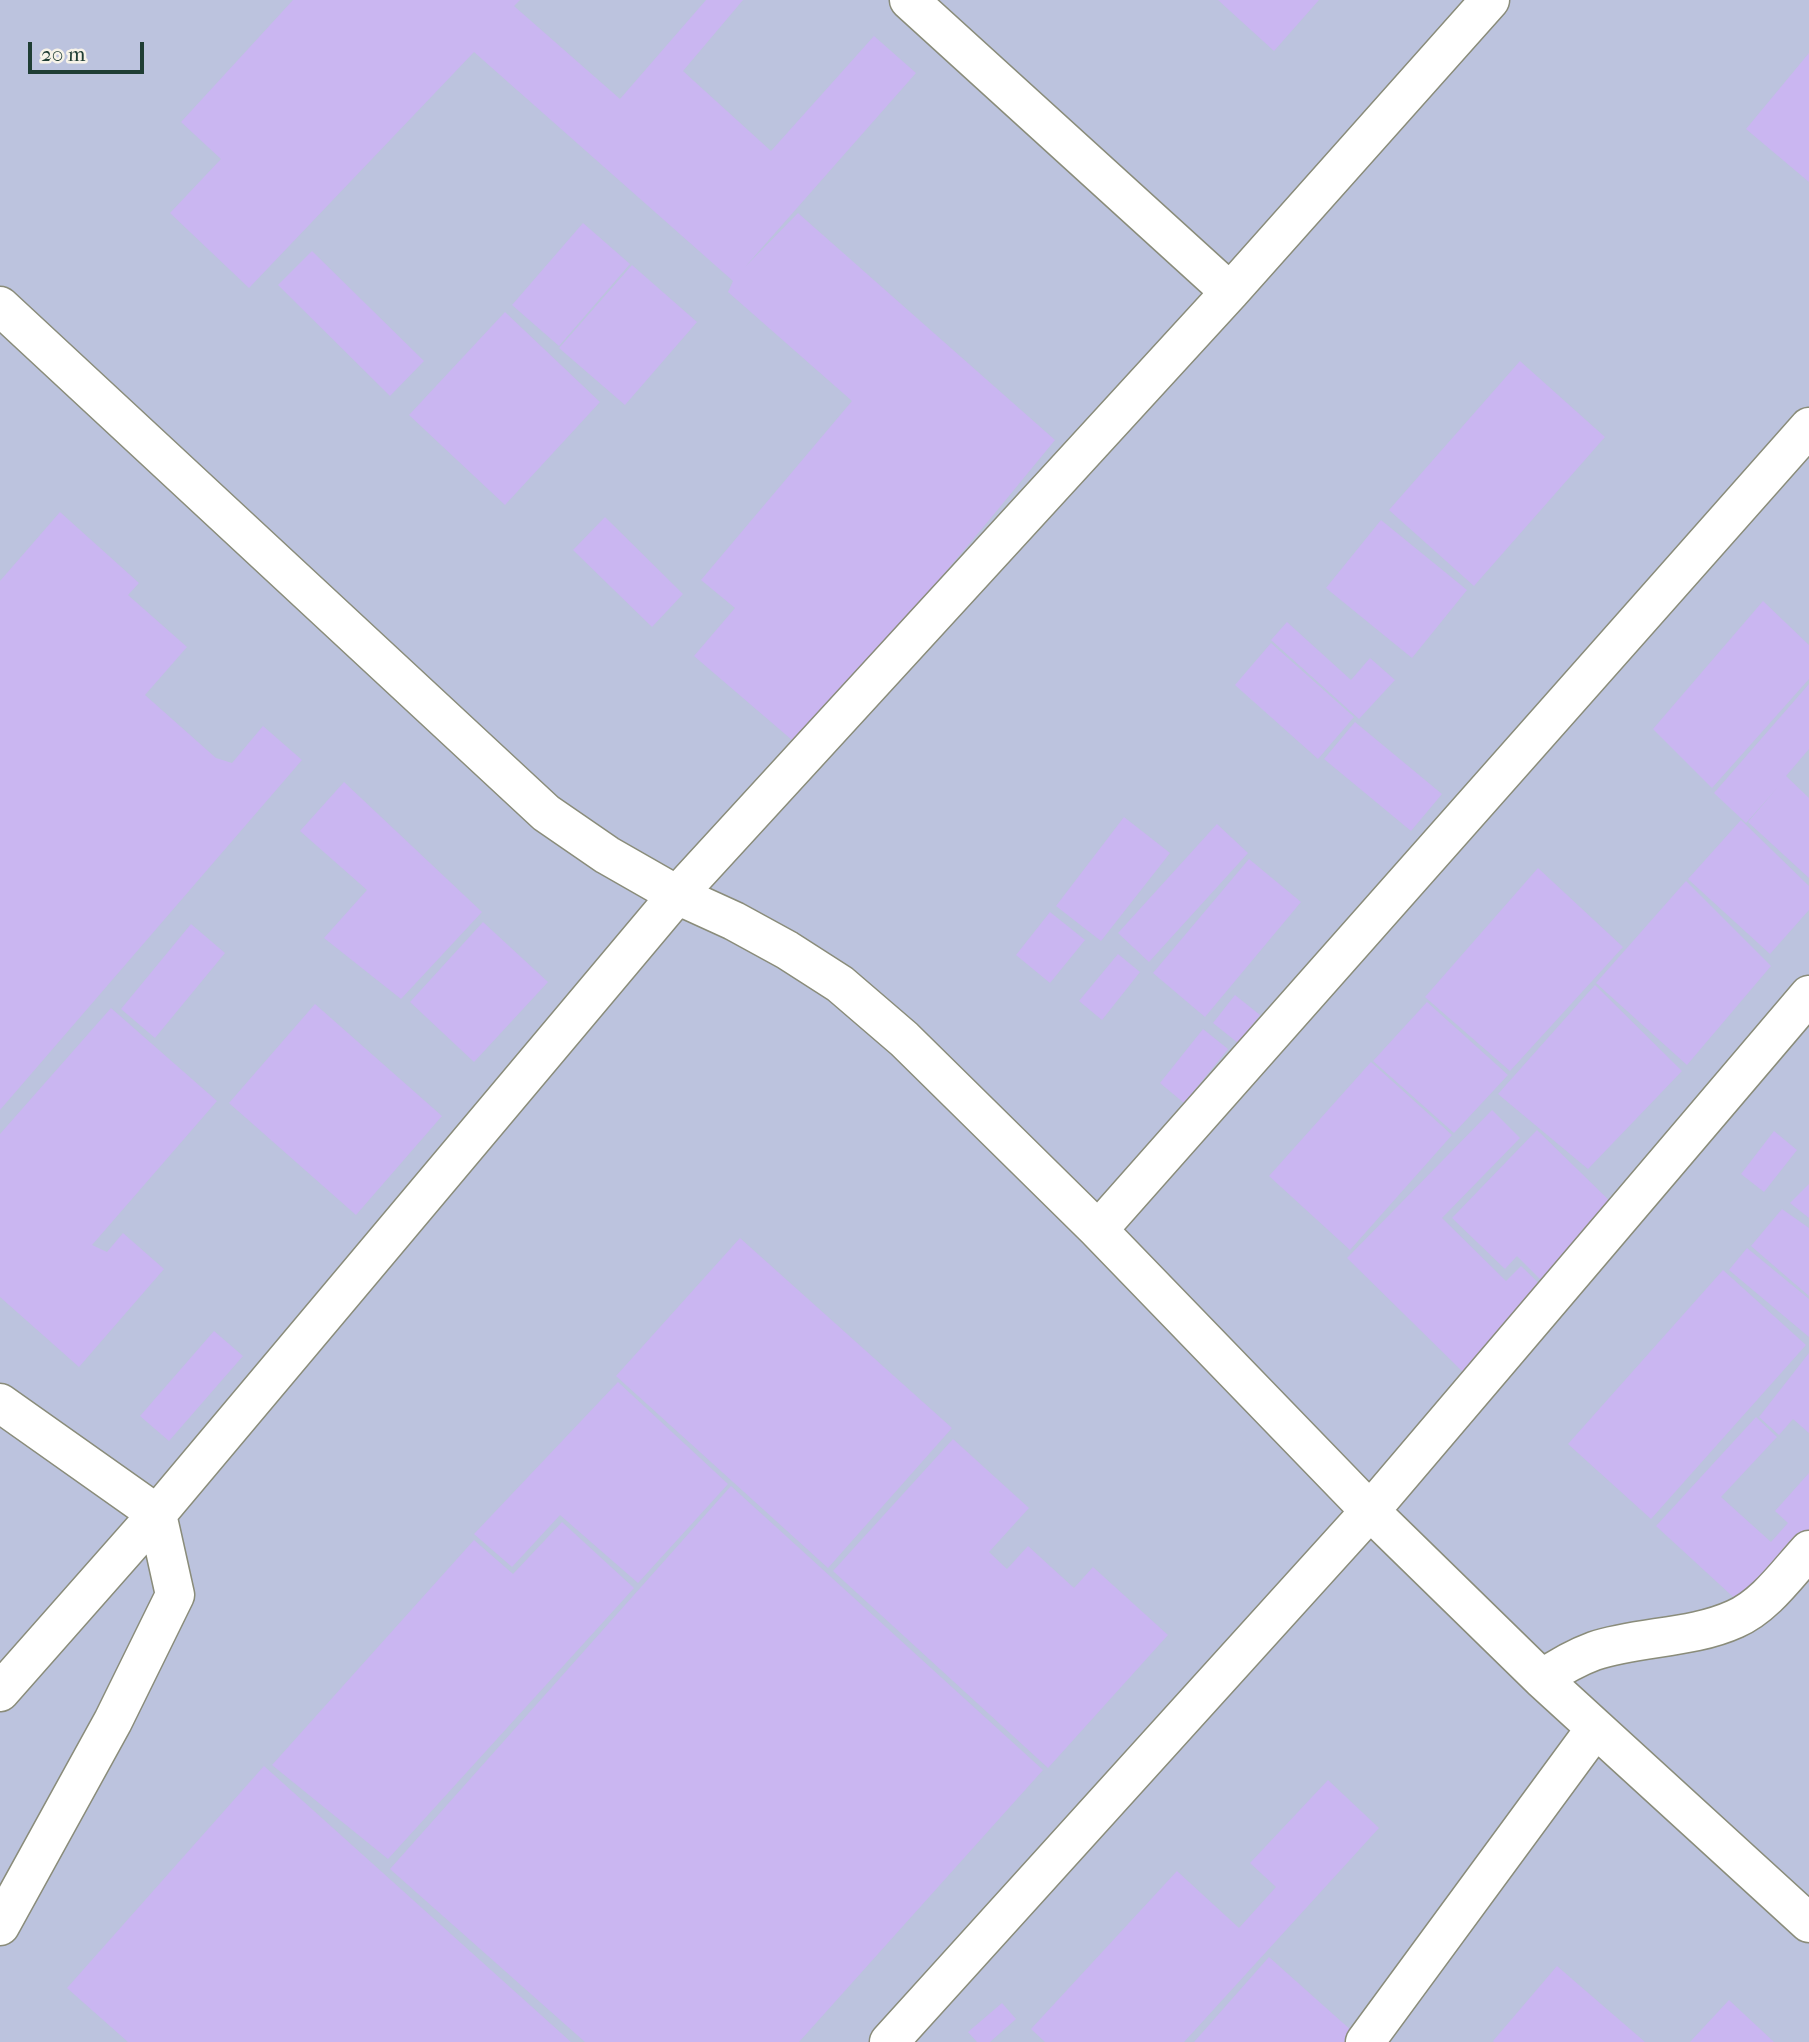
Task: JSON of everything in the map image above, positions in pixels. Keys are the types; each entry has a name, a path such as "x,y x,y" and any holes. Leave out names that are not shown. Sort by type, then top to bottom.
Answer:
{"lane":[{"path":"909,0 1230,292"},
{"path":"0,1692 157,1514 677,895 1230,292 1490,0"},
{"path":"0,306 546,813 607,855 677,895 734,921 840,984 904,1040 1098,1230 1370,1511 1542,1679 1809,1923"},
{"path":"1098,1230 1809,427"},
{"path":"889,2042 1370,1511 1809,995"},
{"path":"0,1403 157,1514 175,1595 113,1721 12,1877 0,1926"},
{"path":"1542,1679 1569,1662 1594,1651 1701,1630 1736,1619 1764,1600 1809,1550"},
{"path":"1364,2042 1595,1729"}],"shaded area":[{"path":"0,0 1809,0 1809,2042 0,2042"}],"building":[{"path":"293,0 520,0 514,6 620,99 706,0 743,0 683,71 771,151 874,36 916,73 745,267 798,213 1055,440 799,746 694,656 735,608 701,580 852,401 728,292 733,281 474,52 249,288 170,213 221,159 181,122"},
{"path":"1218,0 1319,0 1274,51"},
{"path":"1809,53 1809,182 1746,129"},
{"path":"583,223 630,264 559,346 512,305"},
{"path":"312,251 424,361 390,396 278,285"},
{"path":"632,265 697,322 625,405 559,348"},
{"path":"505,312 600,402 505,505 409,415"},
{"path":"1520,361 1605,437 1474,586 1389,510"},
{"path":"60,512 139,583 128,595 187,647 145,695 216,758 232,763 263,726 302,760 0,1110 0,581"},
{"path":"605,517 683,594 652,627 573,550"},
{"path":"1381,520 1467,590 1412,658 1326,588"},
{"path":"1763,601 1809,645 1809,679 1712,788 1653,729"},
{"path":"1287,622 1351,680 1370,658 1395,680 1359,719 1271,640"},
{"path":"1271,643 1354,717 1318,759 1235,685"},
{"path":"1809,684 1809,749 1786,776 1809,798 1809,878 1748,822 1778,787 1746,823 1714,793"},
{"path":"1355,722 1442,794 1411,831 1324,759"},
{"path":"344,782 482,912 401,999 324,938 367,890 300,831"},
{"path":"1124,817 1170,853 1101,941 1056,906"},
{"path":"1741,820 1809,886 1809,910 1770,954 1688,879"},
{"path":"1217,824 1248,853 1149,962 1118,933"},
{"path":"1249,859 1301,902 1205,1017 1153,973"},
{"path":"1538,868 1623,947 1510,1071 1425,997"},
{"path":"1686,881 1771,966 1687,1065 1596,983"},
{"path":"1050,912 1085,940 1050,983 1016,955"},
{"path":"483,922 548,982 474,1062 410,1002"},
{"path":"191,924 225,953 155,1038 121,1009"},
{"path":"1118,954 1140,972 1102,1020 1079,1001"},
{"path":"1595,985 1682,1071 1588,1169 1498,1094"},
{"path":"1235,995 1260,1015 1238,1043 1213,1023"},
{"path":"1427,1002 1508,1075 1454,1133 1373,1061"},
{"path":"315,1004 442,1116 356,1215 229,1103"},
{"path":"111,1008 217,1101 92,1245 107,1252 123,1233 164,1269 79,1367 0,1297 0,1134"},
{"path":"1203,1029 1228,1049 1184,1103 1160,1083"},
{"path":"1371,1062 1452,1135 1350,1250 1269,1176"},
{"path":"1492,1110 1520,1138 1442,1218 1506,1281 1521,1266 1547,1291 1465,1374 1347,1258"},
{"path":"1537,1130 1617,1208 1544,1283 1517,1256 1505,1269 1452,1218"},
{"path":"1774,1131 1797,1150 1764,1192 1741,1174"},
{"path":"1809,1184 1809,1218 1790,1203"},
{"path":"1782,1209 1809,1228 1809,1296 1751,1246"},
{"path":"740,1238 952,1428 828,1568 616,1376"},
{"path":"1747,1248 1809,1299 1809,1337 1729,1270"},
{"path":"1723,1270 1806,1345 1651,1519 1568,1444"},
{"path":"214,1331 243,1356 169,1441 140,1416"},
{"path":"1809,1353 1809,1433 1793,1419 1779,1435 1759,1417"},
{"path":"618,1382 728,1484 638,1583 560,1515 512,1567 474,1534"},
{"path":"1756,1417 1777,1437 1721,1497 1771,1542 1788,1523 1775,1511 1809,1473 1809,1534 1743,1606 1656,1526"},
{"path":"953,1439 1029,1508 989,1552 1007,1569 1028,1546 1074,1588 1093,1567 1168,1635 1048,1768 833,1571"},
{"path":"731,1486 1043,1770 799,2042 585,2042 390,1869"},
{"path":"562,1522 634,1588 388,1859 272,1765 474,1540 513,1574"},
{"path":"264,1766 571,2042 128,2042 67,1988"},
{"path":"1328,1780 1379,1828 1184,2042 1045,2042 1031,2029 1177,1871 1239,1928 1276,1887 1250,1863"},
{"path":"1269,1957 1362,2040 1194,2042"},
{"path":"1557,1966 1645,2042 1494,2042"},
{"path":"1729,2000 1774,2042 1690,2042"},
{"path":"1002,2003 1016,2019 990,2042 977,2042 968,2032"}]}
